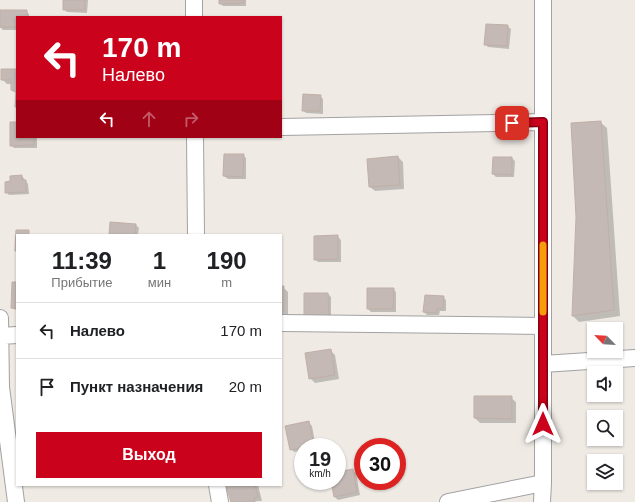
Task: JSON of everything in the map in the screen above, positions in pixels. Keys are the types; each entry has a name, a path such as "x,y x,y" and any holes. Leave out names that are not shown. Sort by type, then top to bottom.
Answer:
{"street":[{"path":"194,0 194,16"},
{"path":"542,502 543,0"},
{"path":"282,126 543,122"},
{"path":"195,138 196,234"},
{"path":"0,318 0,387 16,502"},
{"path":"282,323 543,326"},
{"path":"0,336 16,335"},
{"path":"543,364 635,358"},
{"path":"448,502 543,483"},
{"path":"217,486 220,502"}],"building":[{"path":"63,0 85,0 85,10 63,10"},
{"path":"219,0 244,0 244,3 219,4"},
{"path":"0,10 27,10 27,16 16,16 16,27 0,27"},
{"path":"486,24 508,25 507,46 484,45"},
{"path":"1,69 16,69 16,92 11,90 11,80 1,80"},
{"path":"303,94 321,95 320,111 302,111"},
{"path":"601,121 614,310 572,316 576,217 571,123"},
{"path":"10,122 16,122 16,138 34,138 34,145 10,146"},
{"path":"224,154 244,154 243,177 223,176"},
{"path":"398,156 400,185 369,187 367,159"},
{"path":"493,157 512,157 512,175 492,174"},
{"path":"22,175 22,180 26,180 26,192 5,193 5,182 10,181 10,176"},
{"path":"110,222 136,224 135,234 109,234"},
{"path":"16,230 29,230 29,234 16,234 15,251"},
{"path":"338,235 338,259 314,260 314,236"},
{"path":"12,282 16,282 16,309 11,308"},
{"path":"282,286 284,286 284,311 282,311"},
{"path":"367,288 394,288 393,309 367,309"},
{"path":"304,293 328,293 329,317 304,317"},
{"path":"425,295 444,296 443,309 437,308 437,313 423,312"},
{"path":"331,349 335,375 309,379 305,353"},
{"path":"474,396 512,396 512,419 474,418"},
{"path":"309,421 313,438 294,438 294,449 290,450 285,426"},
{"path":"353,469 354,490 357,490 357,492 334,497 333,490 346,490 346,470"},
{"path":"226,486 255,486 258,497 254,498 255,502 231,502"}],"slow traffic":[{"path":"543,245 543,312"}],"route":[{"path":"512,123 543,122 543,424"}]}
